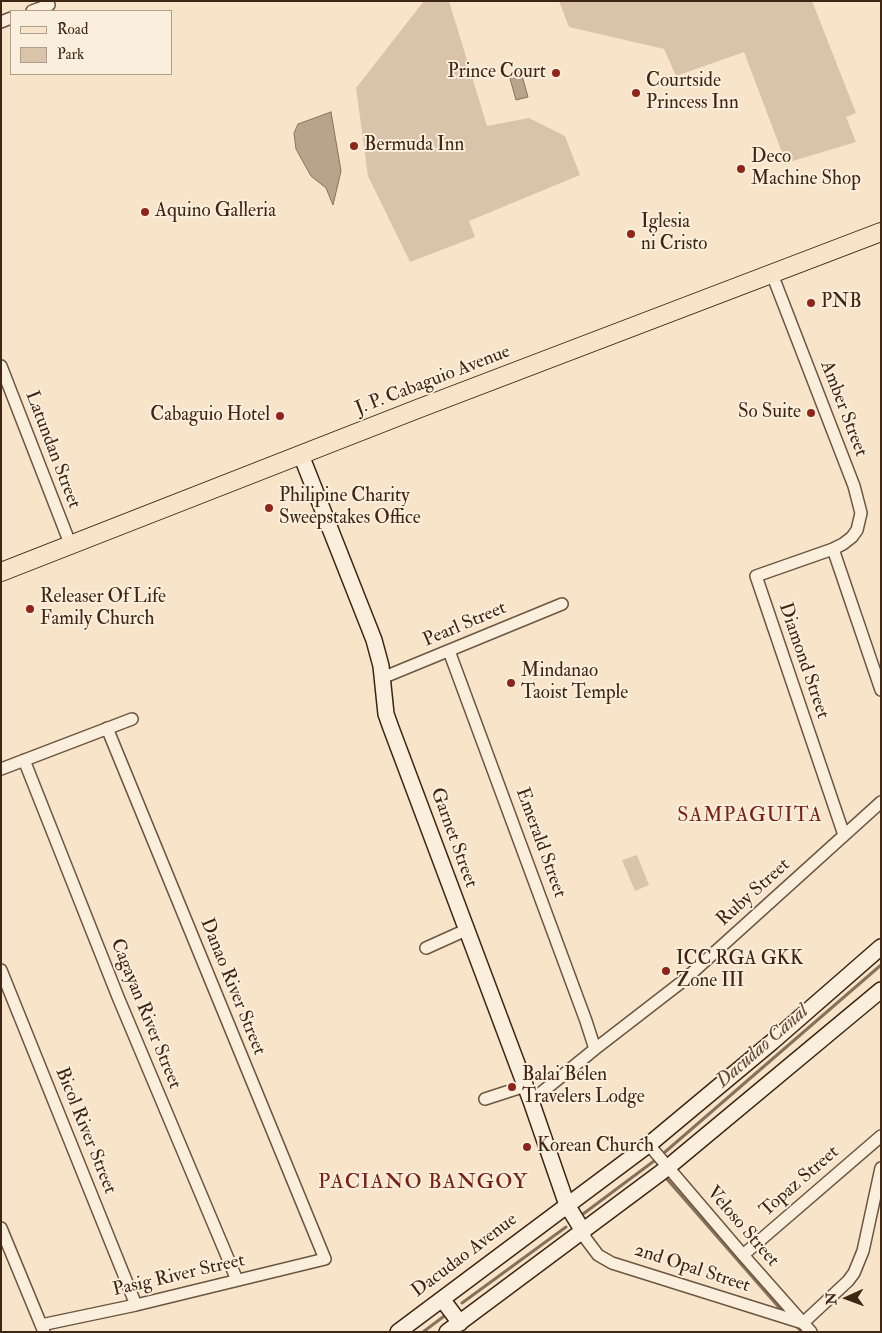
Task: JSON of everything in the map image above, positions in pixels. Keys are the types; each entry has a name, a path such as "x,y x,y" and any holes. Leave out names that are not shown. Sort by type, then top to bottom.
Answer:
{"main road":[{"name":"J. P. Cabaguio Avenue","path":"1,572 881,232"},
{"name":"Garnet Street","path":"301,455 374,640 382,678 386,714 391,728 531,1102 567,1205 582,1231"},
{"name":"Dacudao Avenue","path":"398,1332 649,1145 772,1042 881,947"},
{"path":"447,1332 667,1168 881,990"},
{"path":"442,1299 460,1322"}],"street":[{"path":"36,10 50,6"},
{"name":"Amber Street","path":"772,274 858,500 861,513 857,530 852,538 833,549"},
{"name":"Latundan Street","path":"1,366 71,546"},
{"path":"833,549 881,690"},
{"name":"Diamond Street","path":"833,549 756,576 844,835"},
{"name":"Pearl Street","path":"382,678 562,604"},
{"name":"Emerald Street","path":"449,651 595,1049"},
{"path":"1,769 132,719"},
{"name":"Danao River Street","path":"107,728 325,1259"},
{"name":"Cagayan River Street","path":"24,760 118,997 237,1280"},
{"name":"Ruby Street","path":"531,1102 595,1049 683,981 881,802"},
{"path":"426,948 466,930"},
{"name":"Bicol River Street","path":"1,970 136,1305"},
{"path":"485,1099 525,1086"},
{"name":"Topaz Street","path":"743,1255 881,1136"},
{"name":"Veloso Street","path":"649,1145 807,1327"},
{"path":"807,1327 854,1273 861,1256 881,1168"},
{"path":"1,1228 43,1329"},
{"name":"2nd Opal Street","path":"582,1231 598,1255 612,1262 807,1327"},
{"name":"Pasig River Street","path":"43,1329 325,1259"}],"green space":[{"path":"424,1 449,1 487,126 529,118 565,136 580,175 469,221 475,237 410,262 368,176 356,88"},
{"path":"559,1 812,1 856,113 846,117 856,142 786,163 744,52 676,76 664,49 569,27"},
{"path":"637,855 649,885 635,891 622,860"}],"shaded area":[{"path":"521,72 528,97 516,100 509,75"},
{"path":"331,112 341,171 333,205 326,188 311,176 296,149 294,133 298,124"}],"waterway":[{"name":"Dacudao Canal","path":"665,1152 881,965"},
{"name":"Dacudao Canal","path":"583,1214 654,1161"},
{"path":"666,1178 783,1312"},
{"name":"Dacudao Canal","path":"462,1303 566,1227"},
{"name":"Dacudao Canal","path":"423,1332 447,1314"},
{"path":"798,1328 802,1332"}],"place":[{"name":"Prince Court","path":"556,73"},
{"name":"Courtside Princess Inn","path":"636,93"},
{"name":"Bermuda Inn","path":"354,146"},
{"name":"Deco Machine Shop","path":"741,169"},
{"name":"Aquino Galleria","path":"145,212"},
{"name":"Iglesia ni Cristo","path":"631,234"},
{"name":"PNB","path":"811,303"},
{"name":"So Suite","path":"811,413"},
{"name":"Cabaguio Hotel","path":"280,416"},
{"name":"Philipine Charity Sweepstakes Office","path":"269,508"},
{"name":"Releaser Of Life Family Church","path":"30,609"},
{"name":"Mindanao Taoist Temple","path":"511,683"},
{"name":"ICC RGA GKK Zone III","path":"666,971"},
{"name":"Balai Belen Travelers Lodge","path":"512,1087"},
{"name":"Korean Church","path":"527,1147"}],"district":[{"name":"SAMPAGUITA","path":"750,817"},
{"name":"PACIANO BANGOY","path":"423,1183"}]}
